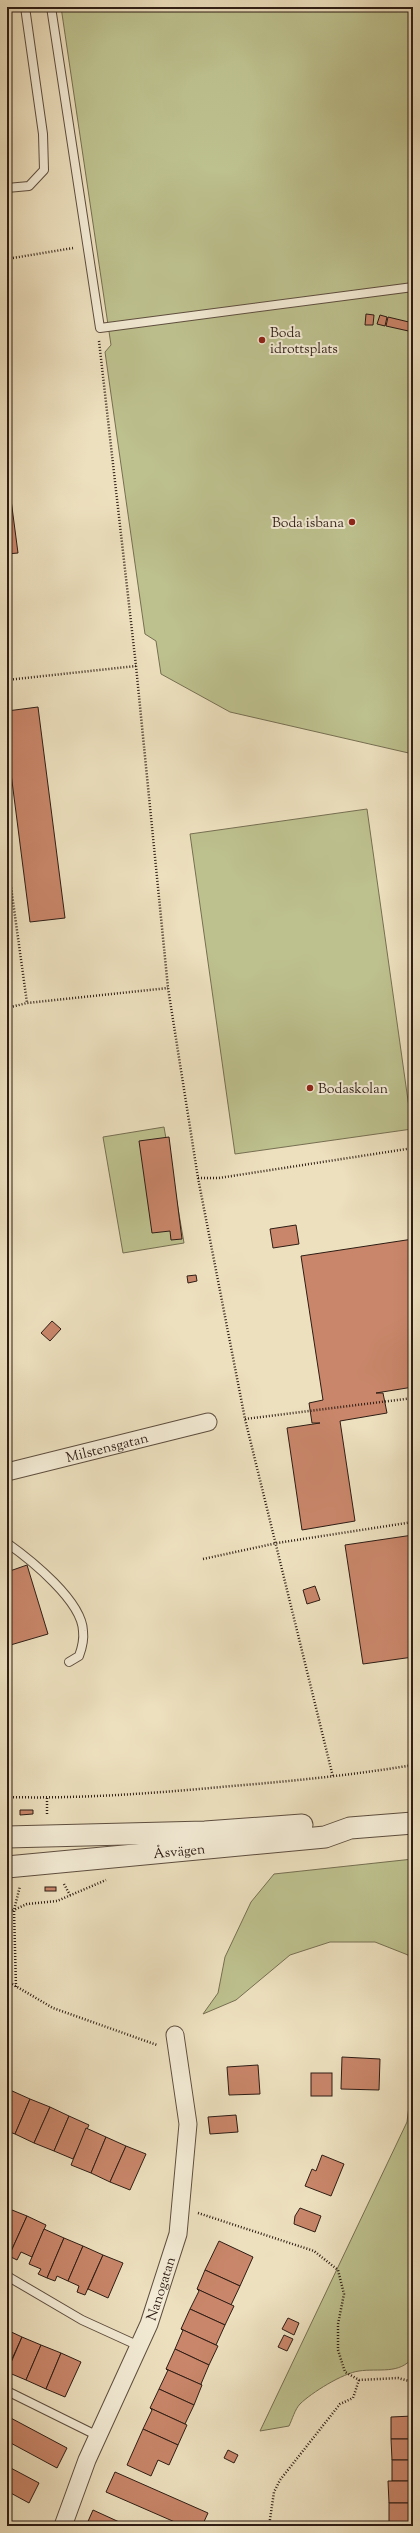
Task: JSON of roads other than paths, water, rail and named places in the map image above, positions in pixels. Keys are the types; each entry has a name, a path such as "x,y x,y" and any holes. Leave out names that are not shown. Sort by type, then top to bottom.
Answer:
{"street":[{"name":"Milstensgatan","path":"7,1472 208,1422"},
{"name":"Åsvägen","path":"7,1837 206,1832 325,1823 350,1828"},
{"name":"Åsvägen","path":"7,1867 324,1837 350,1828 413,1823"},
{"name":"Nanogatan","path":"63,2526 98,2436 149,2324 178,2234 188,2124 175,2035"}],"lane":[{"path":"7,188 29,186 44,170 43,134 25,7"},
{"path":"51,7 100,328 413,287"},
{"path":"7,1543 39,1568 75,1606 84,1630 82,1648 79,1656 69,1662"},
{"path":"7,2276 82,2320 139,2346"},
{"path":"7,2391 98,2436"}],"place":[{"name":"Boda idrottsplats","path":"262,340"},
{"name":"Boda isbana","path":"352,522"},
{"name":"Bodaskolan","path":"310,1088"}]}
